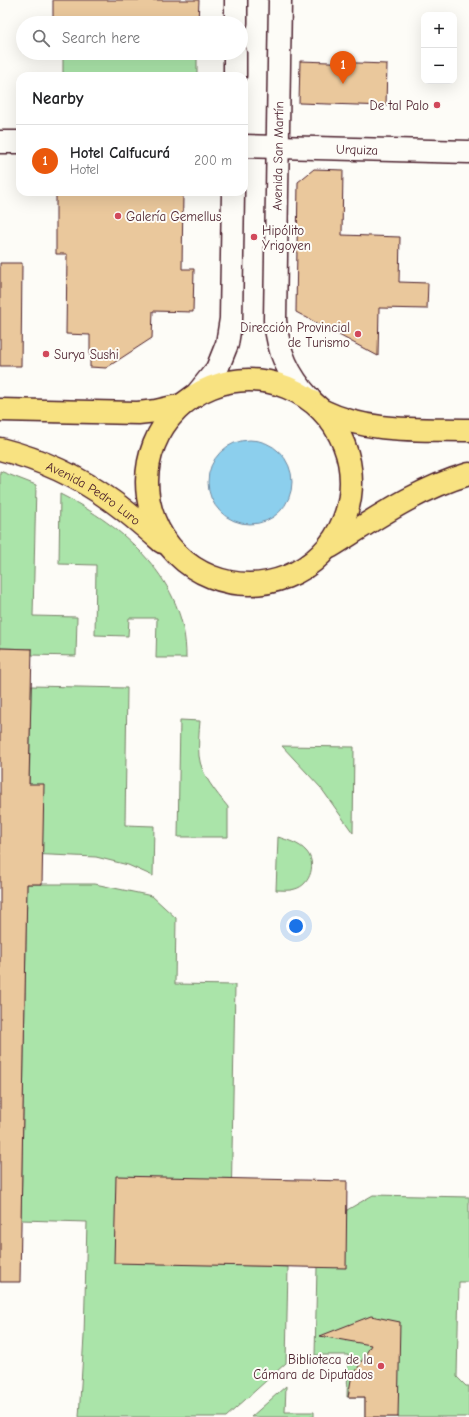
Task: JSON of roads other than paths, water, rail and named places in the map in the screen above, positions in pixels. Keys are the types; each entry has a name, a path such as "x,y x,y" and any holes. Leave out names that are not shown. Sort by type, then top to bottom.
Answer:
{"main road":[{"path":"236,0 236,16"},
{"name":"Avenida San Martín","path":"280,0 276,333 282,358 287,370 316,405"},
{"path":"235,60 235,72"},
{"path":"0,142 16,142"},
{"name":"Urquiza","path":"248,146 469,152"},
{"path":"176,553 157,526 148,495 148,478 151,457 160,431 217,368 227,344 230,319 233,196"},
{"path":"0,410 138,413 156,411 189,400 228,382 245,379 262,380 284,386 316,405 350,422 379,427 469,430"},
{"path":"316,405 342,439 351,473 351,490 348,507 342,524 334,539 323,552"},
{"name":"Avenida Pedro Luro","path":"0,449 46,464 94,489 116,504 176,553 202,572 217,579 250,584 282,579 297,572 323,552"},
{"path":"323,552 411,497 433,486 469,474"}],"water":[{"path":"250,440 266,443 280,452 289,466 292,482 289,498 280,512 266,521 250,524 234,521 220,512 211,498 208,482 211,466 220,452 234,443"}],"place":[{"name":"Hotel Calfucurá","path":"343,84"},
{"name":"De tal Palo","path":"437,105"},
{"name":"Galería Gemellus","path":"118,216"},
{"name":"Hipólito Yrigoyen","path":"254,237"},
{"name":"Dirección Provincial de Turismo","path":"358,334"},
{"name":"Surya Sushi","path":"46,354"},
{"name":"Biblioteca de la Cámara de Diputados","path":"381,1366"}]}
